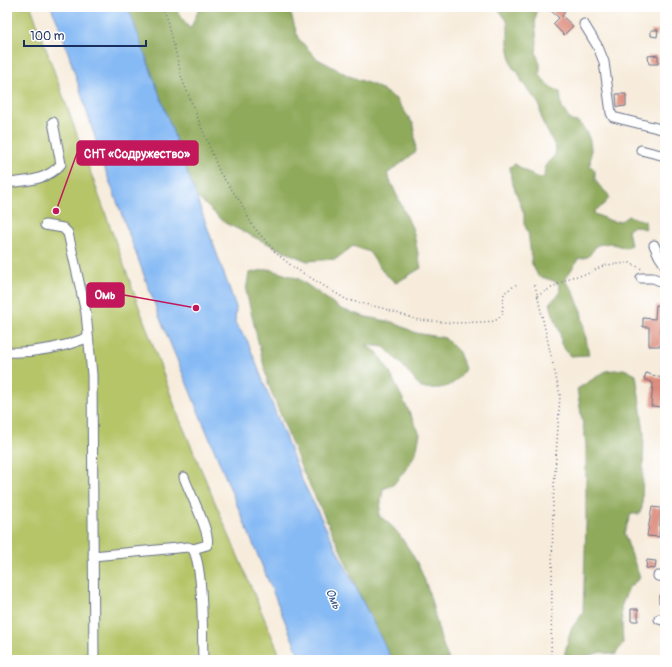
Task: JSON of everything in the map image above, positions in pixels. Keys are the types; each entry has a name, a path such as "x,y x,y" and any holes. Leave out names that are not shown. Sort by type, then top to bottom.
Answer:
{"street":[{"path":"584,24 598,47 604,62 611,114 613,117 665,130"},
{"path":"7,183 31,180 54,173 61,164 53,122"},
{"path":"641,150 665,156"},
{"path":"45,225 63,228 68,233 86,313 87,338 92,375 94,660"},
{"path":"654,245 665,265"},
{"path":"641,278 653,278 665,282"},
{"path":"7,352 28,353 72,344 87,338"},
{"path":"93,556 188,547 193,549 207,545 209,541 208,533 189,493 184,477"},
{"path":"193,549 197,557 198,565 203,660"}],"path":[{"path":"162,7 168,20 182,79 220,173 241,203 252,225 276,253 293,267 347,300 382,308 418,320 456,323 495,321 502,315 504,293 518,284"},
{"path":"537,296 571,277 585,274 605,265 630,263 640,267 653,278"},
{"path":"535,285 560,395 552,531 551,660"}],"green space":[{"path":"7,7 31,7 178,415 282,660 7,660"},
{"path":"121,7 174,7 190,29 200,7 289,7 298,38 316,58 349,76 376,86 396,99 414,125 416,152 387,174 413,230 421,268 396,283 383,272 369,252 353,246 336,259 307,261 225,223 180,181"},
{"path":"497,7 537,7 535,24 537,41 536,52 540,64 540,75 547,85 560,92 562,108 571,121 578,122 586,132 591,147 590,165 595,171 595,179 609,197 604,205 594,211 595,214 616,222 628,216 645,221 646,229 634,226 628,230 631,245 625,248 610,243 597,245 588,257 578,259 565,281 573,290 581,311 589,355 570,356 561,344 560,334 550,302 559,295 560,285 554,281 538,276 532,264 528,232 524,224 524,214 511,179 510,167 515,164 535,177 544,178 545,166 555,155 556,148 542,121 539,104 522,82 518,72 512,67 508,44 508,22"},
{"path":"269,269 299,279 341,309 366,317 392,322 416,333 445,338 459,352 465,369 456,381 441,388 421,388 404,367 384,347 366,345 377,352 389,371 420,434 416,453 406,469 393,485 383,489 379,516 400,535 419,566 449,660 388,660 341,551 301,467 268,383 246,291 249,273"},
{"path":"624,369 636,375 644,432 642,508 639,514 631,514 624,533 640,578 629,587 621,607 623,643 615,655 601,652 574,660 563,660 571,629 583,613 586,524 586,444 577,389 606,371"}],"water":[{"path":"51,7 128,7 236,307 235,323 247,340 302,480 392,660 301,660 159,316 105,169 61,30"}],"building":[{"path":"553,7 560,7 565,12 562,16 573,26 564,35 553,24 559,18 550,10"},
{"path":"651,30 658,30 657,37 651,36"},
{"path":"658,55 658,64 649,64 648,56"},
{"path":"616,94 626,94 626,106 617,107"},
{"path":"656,305 665,306 665,328 661,328 661,346 649,346 649,327 643,327 643,318 655,319"},
{"path":"646,373 665,379 663,407 651,406 653,383 644,379"},
{"path":"652,507 661,508 659,537 647,536"},
{"path":"647,560 656,561 655,569 646,568"},
{"path":"659,596 665,597 665,604 659,603"},
{"path":"631,609 638,609 638,621 631,621"}],"place":[{"name":"СНТ «Содружество»","path":"56,211"},
{"name":"Омь","path":"196,308"}]}
